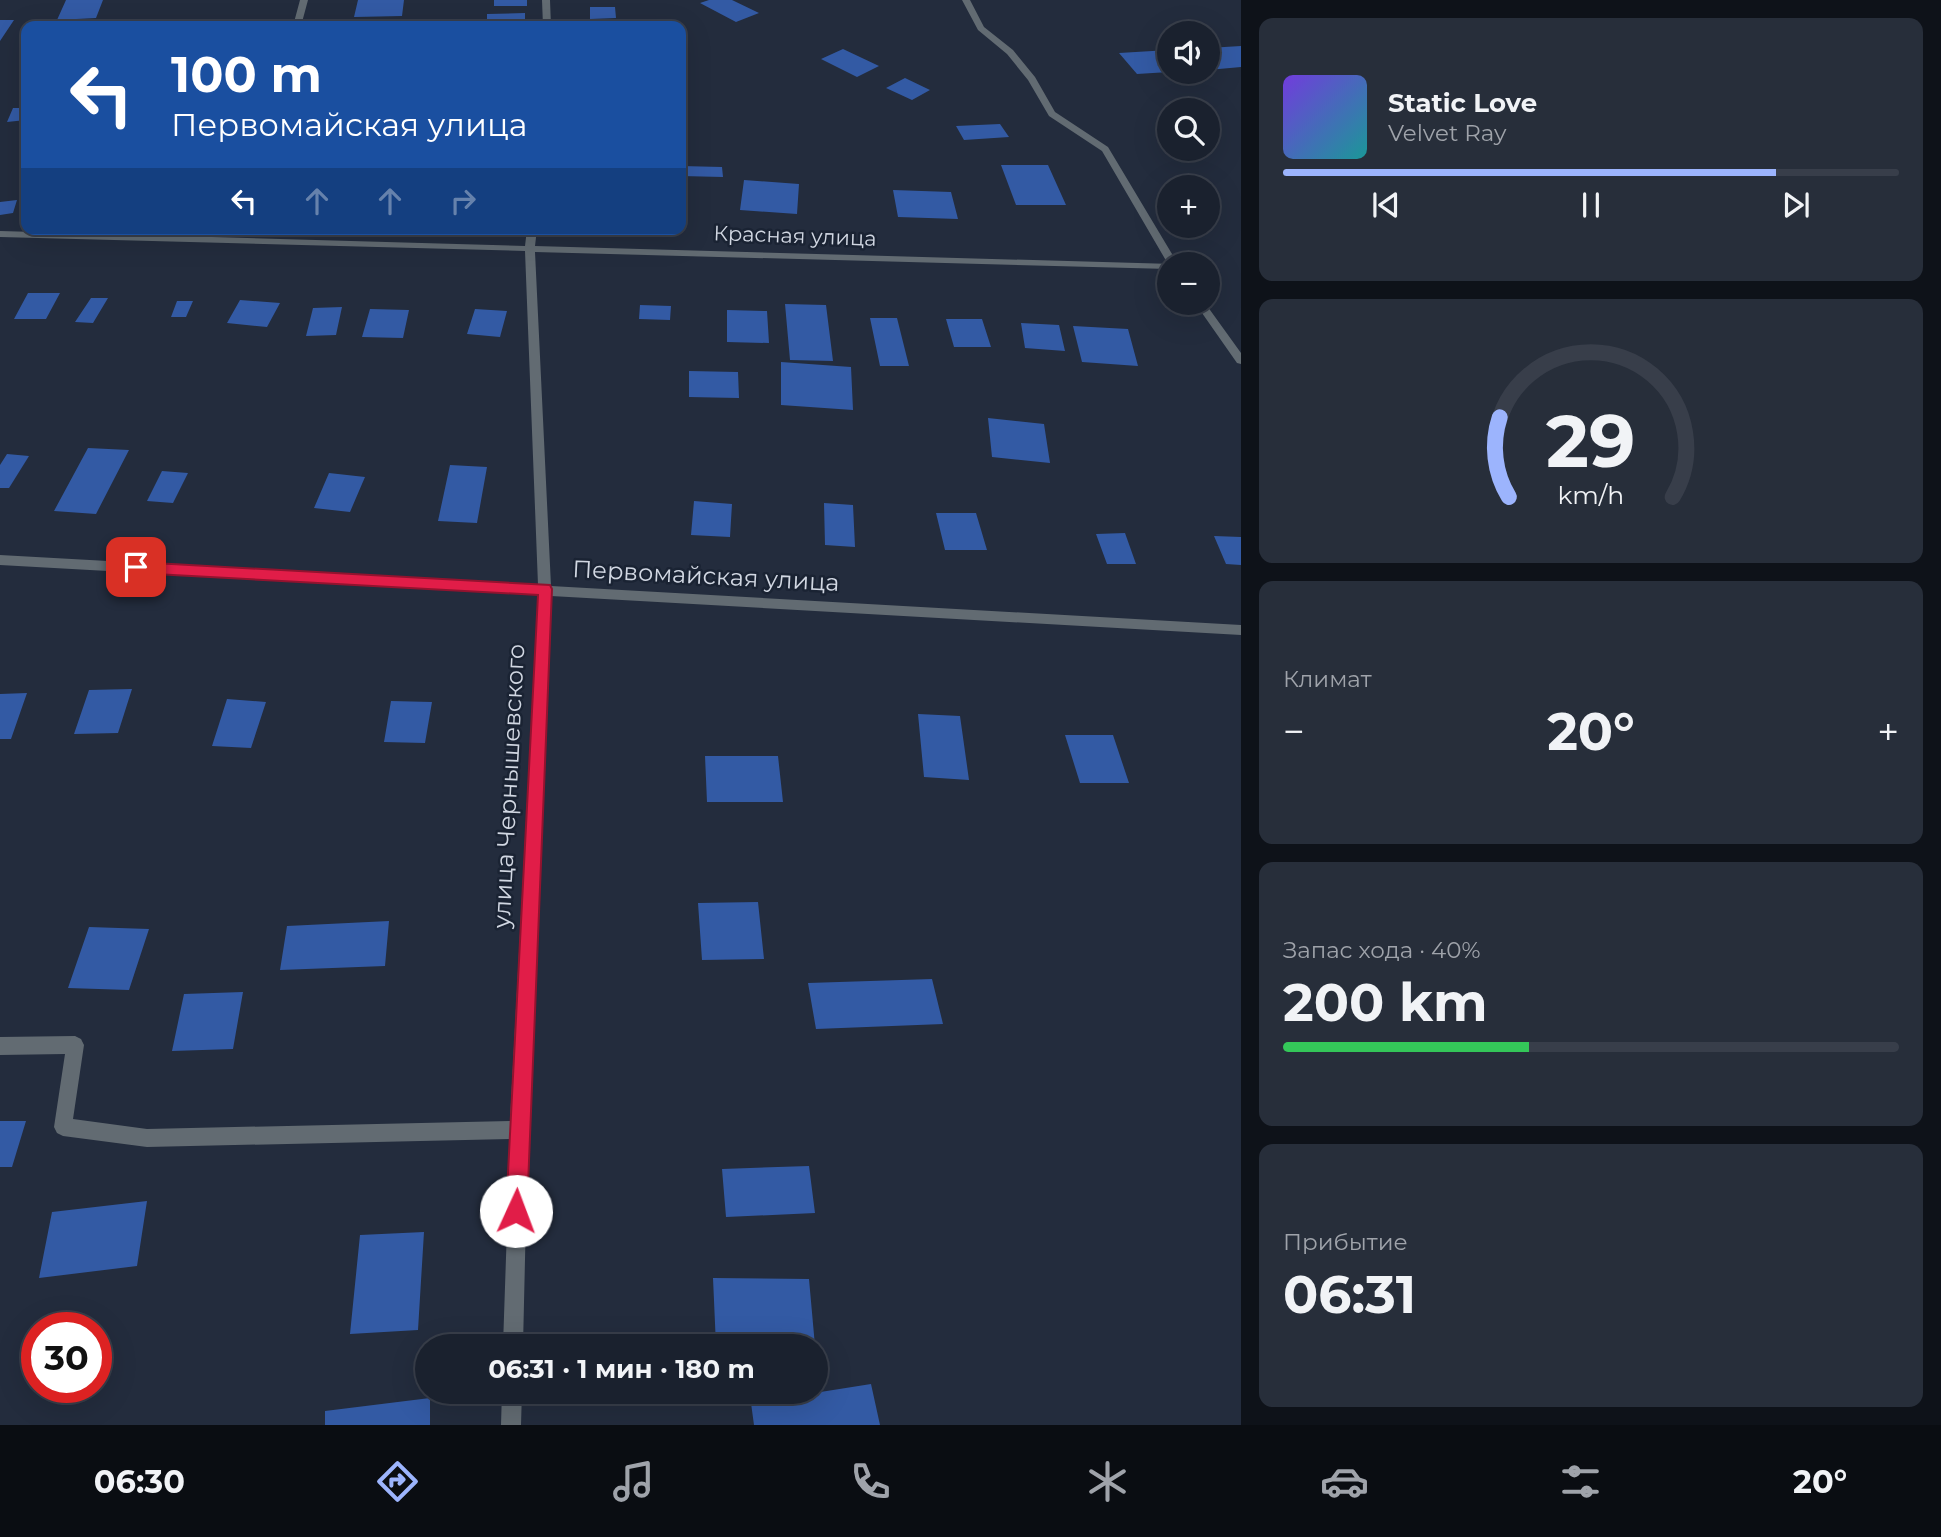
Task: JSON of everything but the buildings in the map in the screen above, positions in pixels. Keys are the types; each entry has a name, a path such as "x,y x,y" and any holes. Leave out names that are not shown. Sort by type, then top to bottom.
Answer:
{"street":[{"path":"298,21 304,0"},
{"path":"546,0 547,21"},
{"path":"966,0 981,28 1010,52 1032,79 1052,114 1105,149 1164,252"},
{"name":"Красная улица","path":"0,234 21,235"},
{"name":"Красная улица","path":"38,235 1157,265"},
{"name":"улица Чернышевского","path":"513,1334 519,1130 545,589 531,235"},
{"path":"1208,315 1241,361"},
{"name":"Первомайская улица","path":"0,560 1241,630"},
{"path":"0,1046 75,1045 63,1127 147,1138 519,1130"},
{"path":"511,1425 512,1404"}],"route":[{"path":"136,567 545,589 516,1211"}]}
